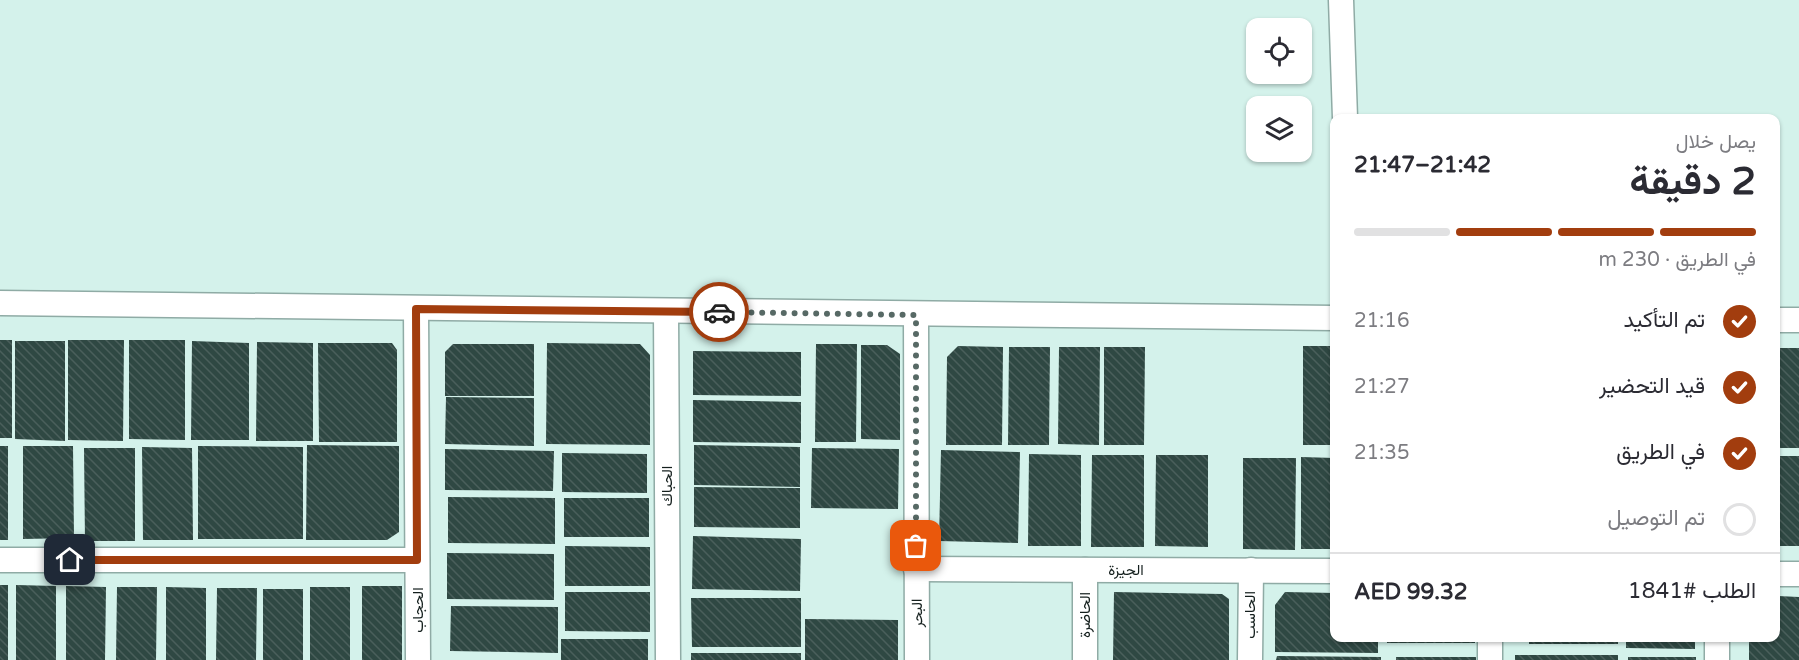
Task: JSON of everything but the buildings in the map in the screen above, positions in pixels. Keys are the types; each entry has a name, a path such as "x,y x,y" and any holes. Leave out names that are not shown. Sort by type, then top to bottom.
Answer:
{"street":[{"path":"1341,0 1345,114"},
{"path":"0,303 1330,318"},
{"name":"الحجاب","path":"416,309 418,660"},
{"name":"الحباك","path":"666,312 668,660"},
{"name":"البحر","path":"916,315 917,660"},
{"path":"1780,320 1799,320"},
{"path":"0,560 417,560"},
{"name":"الجيزة","path":"916,569 1330,571"},
{"name":"الحاضرة","path":"1085,570 1085,660"},
{"name":"الحاسب","path":"1250,660 1251,570"},
{"path":"1780,574 1799,574"},
{"path":"1490,642 1490,660"},
{"path":"1717,642 1717,660"}],"way so far":[{"path":"719,312 916,315 916,546"}],"route":[{"path":"70,560 417,560 416,309 719,312"}]}
